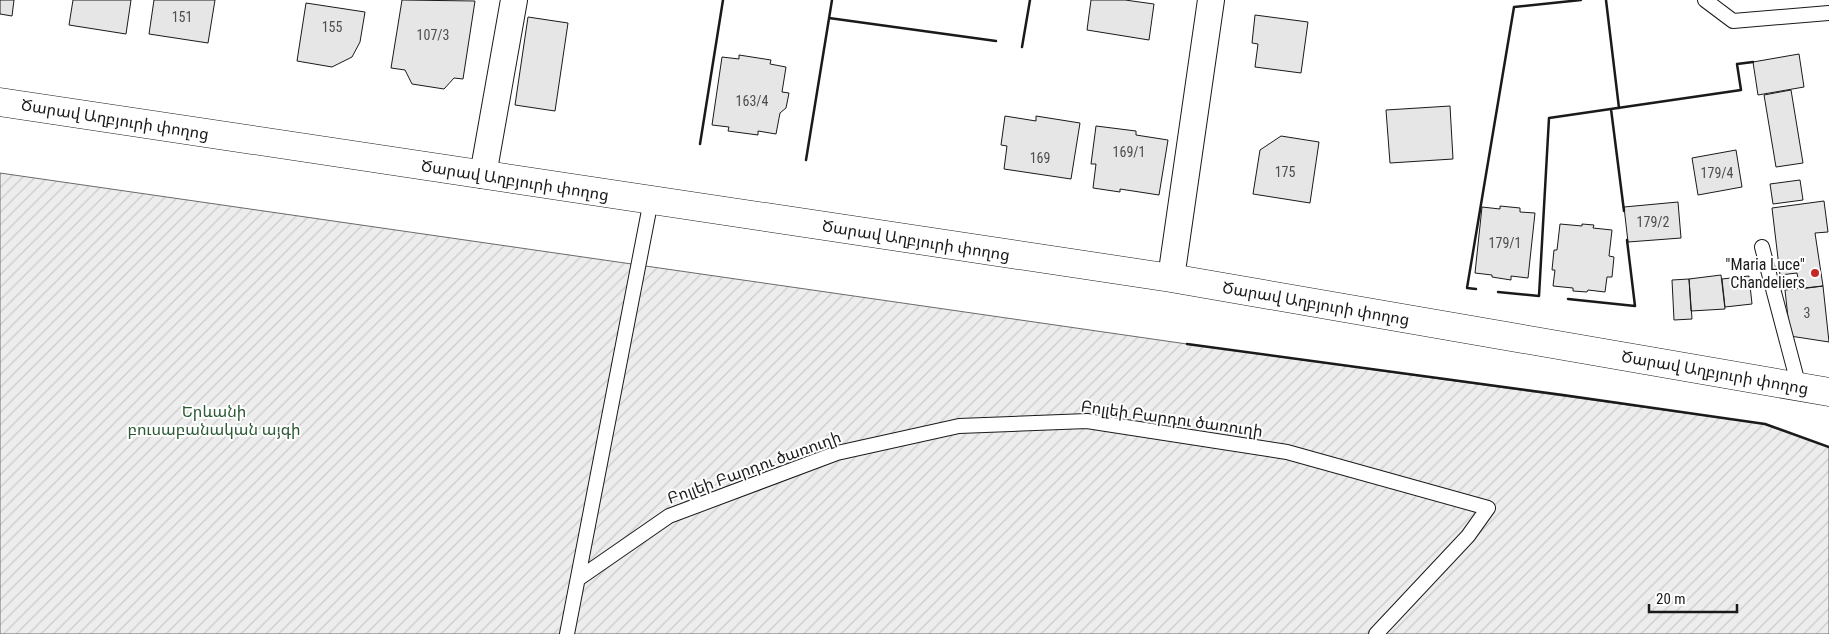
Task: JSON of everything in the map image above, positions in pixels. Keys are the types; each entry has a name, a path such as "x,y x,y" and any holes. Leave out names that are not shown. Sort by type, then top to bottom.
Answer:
{"main road":[{"name":"Ծարավ Աղբյուրի փողոց","path":"0,102 1171,278 1829,392"}],"street":[{"path":"483,175 514,0"},
{"path":"1171,278 1211,0"}],"lane":[{"path":"1705,0 1733,21 1817,16 1829,13"},
{"path":"567,634 651,200"},
{"path":"1762,247 1799,387"},
{"name":"Բոլլեի Բարդու ծառուղի","path":"578,579 670,516 837,453 959,426 1087,420 1287,452 1488,508 1468,536 1376,634"}],"green space":[{"name":"Երևանի բուսաբանական այգի","path":"0,173 1187,344 1765,424 1829,447 1829,634 0,634"}],"building":[{"path":"0,0 14,0 12,16 0,14"},
{"path":"73,0 131,0 126,34 69,25"},
{"path":"154,0 215,0 208,43 149,34"},
{"path":"402,0 475,1 463,79 454,78 444,89 412,84 405,70 391,68"},
{"path":"1091,0 1125,0 1154,4 1149,40 1087,30"},
{"path":"306,3 365,12 360,42 352,57 332,67 297,61"},
{"path":"1255,15 1308,22 1301,73 1255,67 1258,44 1252,43"},
{"path":"528,17 568,23 555,111 515,105"},
{"path":"1799,54 1804,87 1758,95 1753,62"},
{"path":"739,55 771,60 770,64 786,67 782,92 789,93 786,108 780,113 776,134 758,131 758,135 728,131 729,127 712,125 722,57 739,59"},
{"path":"1791,90 1803,163 1776,167 1764,95"},
{"path":"1450,106 1453,159 1390,163 1386,110"},
{"path":"1005,116 1036,121 1036,116 1080,123 1071,179 1004,169 1007,146 1001,145"},
{"path":"1096,126 1136,131 1136,135 1168,140 1159,195 1120,189 1120,192 1093,188 1096,164 1091,164"},
{"path":"1281,136 1319,142 1310,203 1253,194 1260,150"},
{"path":"1736,150 1742,187 1698,195 1692,158"},
{"path":"1800,180 1803,200 1773,204 1770,184"},
{"path":"1824,201 1828,232 1815,233 1823,286 1800,289 1797,273 1780,275 1772,208"},
{"path":"1678,202 1681,238 1628,242 1624,207"},
{"path":"1500,206 1520,208 1520,212 1535,213 1528,278 1511,276 1511,280 1475,273 1482,207 1500,209"},
{"path":"1560,224 1594,225 1593,228 1612,230 1609,256 1614,257 1612,277 1607,277 1605,292 1573,291 1573,288 1553,286 1555,270 1552,270 1554,250 1557,250"},
{"path":"1721,275 1725,309 1691,311 1689,279"},
{"path":"1749,276 1752,304 1725,307 1722,279"},
{"path":"1689,279 1692,319 1674,320 1672,280"},
{"path":"1823,286 1829,342 1790,336 1785,290"}],"wall":[{"path":"700,144 723,0"},
{"path":"806,160 832,0"},
{"path":"1022,47 1030,0"},
{"path":"1476,289 1467,288 1514,7 1581,0"},
{"path":"1606,0 1619,108"},
{"path":"829,18 996,41"},
{"path":"1498,292 1539,296 1549,118 1741,90 1737,64 1753,62"},
{"path":"1611,109 1624,211"},
{"path":"1568,299 1635,306 1627,240"},
{"path":"1187,344 1765,424 1829,447"}],"place":[{"name":"\"Maria Luce\" Chandeliers","path":"1815,273"}]}
